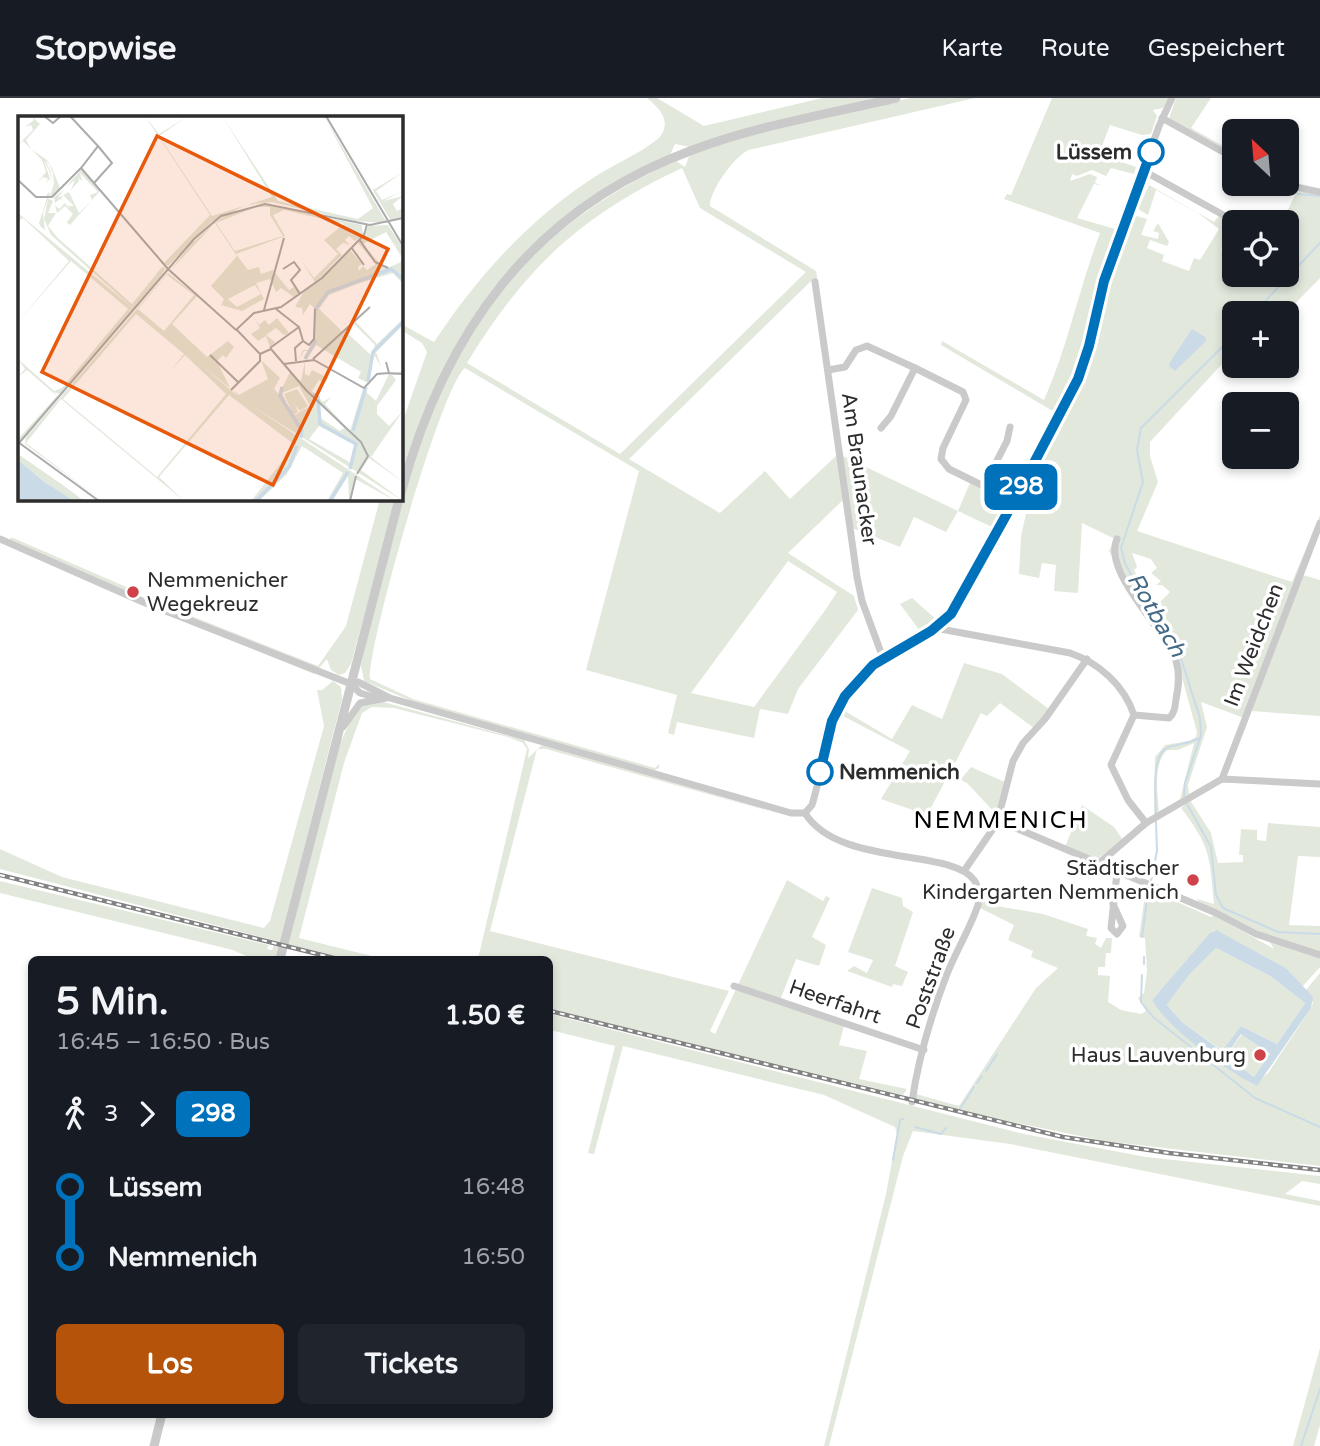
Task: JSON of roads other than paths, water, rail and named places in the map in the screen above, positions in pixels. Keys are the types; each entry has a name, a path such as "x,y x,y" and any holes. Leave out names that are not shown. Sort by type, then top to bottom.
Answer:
{"street":[{"path":"402,490 428,406 460,342 508,275 560,225 618,185 692,150 762,129 896,98"},
{"path":"351,684 358,682 390,698 791,813 805,813 812,805 830,729 838,710 858,680 883,658 935,628 961,600 1078,379 1089,346 1104,281 1162,118 1172,98"},
{"path":"1162,118 1222,151"},
{"path":"1144,172 1222,214"},
{"path":"1299,187 1320,191"},
{"name":"Am Braunacker","path":"815,282 857,577 862,601 883,658"},
{"path":"828,370 845,367 856,350 867,346 915,368 965,396 966,402 943,448 941,460 950,470 1014,501"},
{"path":"881,428 891,416 915,368"},
{"path":"984,486 1007,441 1010,427"},
{"path":"281,956 399,500"},
{"name":"Im Weidchen","path":"1222,779 1320,523"},
{"path":"1117,539 1114,556 1141,606 1174,654 1180,683 1173,714 1169,718 1134,715"},
{"path":"2,540 143,602 351,684 360,694 377,698"},
{"path":"935,628 1070,653 1087,659 1110,677 1134,715"},
{"path":"805,813 814,825 845,843 873,853 920,859 964,871 997,823 1013,761 1023,743 1045,719 1087,659"},
{"path":"336,741 354,707 363,700 390,698"},
{"path":"1134,715 1111,765 1128,800 1153,819"},
{"path":"1097,865 1153,819 1222,779 1320,784"},
{"path":"997,823 1007,824 1097,865 1216,913 1256,934 1320,955"},
{"name":"Poststraße","path":"912,1102 924,1050 947,975 978,904 977,885 964,871"},
{"path":"1113,904 1116,873"},
{"name":"Heerfahrt","path":"734,986 924,1050"},
{"path":"154,1446 161,1418"}],"water":[{"path":"1192,329 1205,337 1206,341 1175,371 1169,366 1170,362"},
{"path":"1216,930 1286,968 1313,997 1311,1008 1257,1086 1184,1036 1152,1000 1210,933","holes":["1216,948 1270,976 1305,1003 1277,1044 1241,1026 1222,1051 1182,1022 1167,1005 1189,975","1241,1034 1270,1054 1254,1077 1226,1056"]}],"waterway":[{"path":"1299,194 1320,196"},
{"name":"Rotbach","path":"1265,301 1320,243"},
{"name":"Rotbach","path":"1184,796 1185,783 1201,735 1200,718 1177,646 1145,602 1125,563 1121,548 1143,482 1137,450 1141,428 1222,347"},
{"path":"1156,815 1155,777 1159,758 1169,747 1200,738"},
{"name":"Rotbach","path":"1187,804 1211,847 1216,895 1223,908 1278,932 1320,934"},
{"path":"1151,881 1157,851 1156,821"},
{"path":"1142,937 1149,886"},
{"path":"1144,957 1144,964"},
{"path":"1142,975 1141,1002 1153,1017 1255,1098 1320,1127"},
{"path":"986,1071 997,1054"},
{"path":"977,1083 982,1076"},
{"path":"960,1109 974,1087"},
{"path":"893,1160 900,1120 903,1119"},
{"path":"915,1127 941,1134 946,1128"},
{"path":"1301,1446 1320,1389"}],"railway":[{"path":"0,875 326,956"},
{"path":"553,1012 1063,1137 1169,1153 1320,1170"}],"place":[{"name":"Lüssem","path":"1151,152"},
{"name":"Nemmenicher Wegekreuz","path":"133,592"},
{"name":"Nemmenich","path":"820,772"},
{"name":"Städtischer Kindergarten Nemmenich","path":"1193,880"},
{"name":"Haus Lauvenburg","path":"1260,1055"}],"district":[{"name":"NEMMENICH","path":"1001,820"}]}
